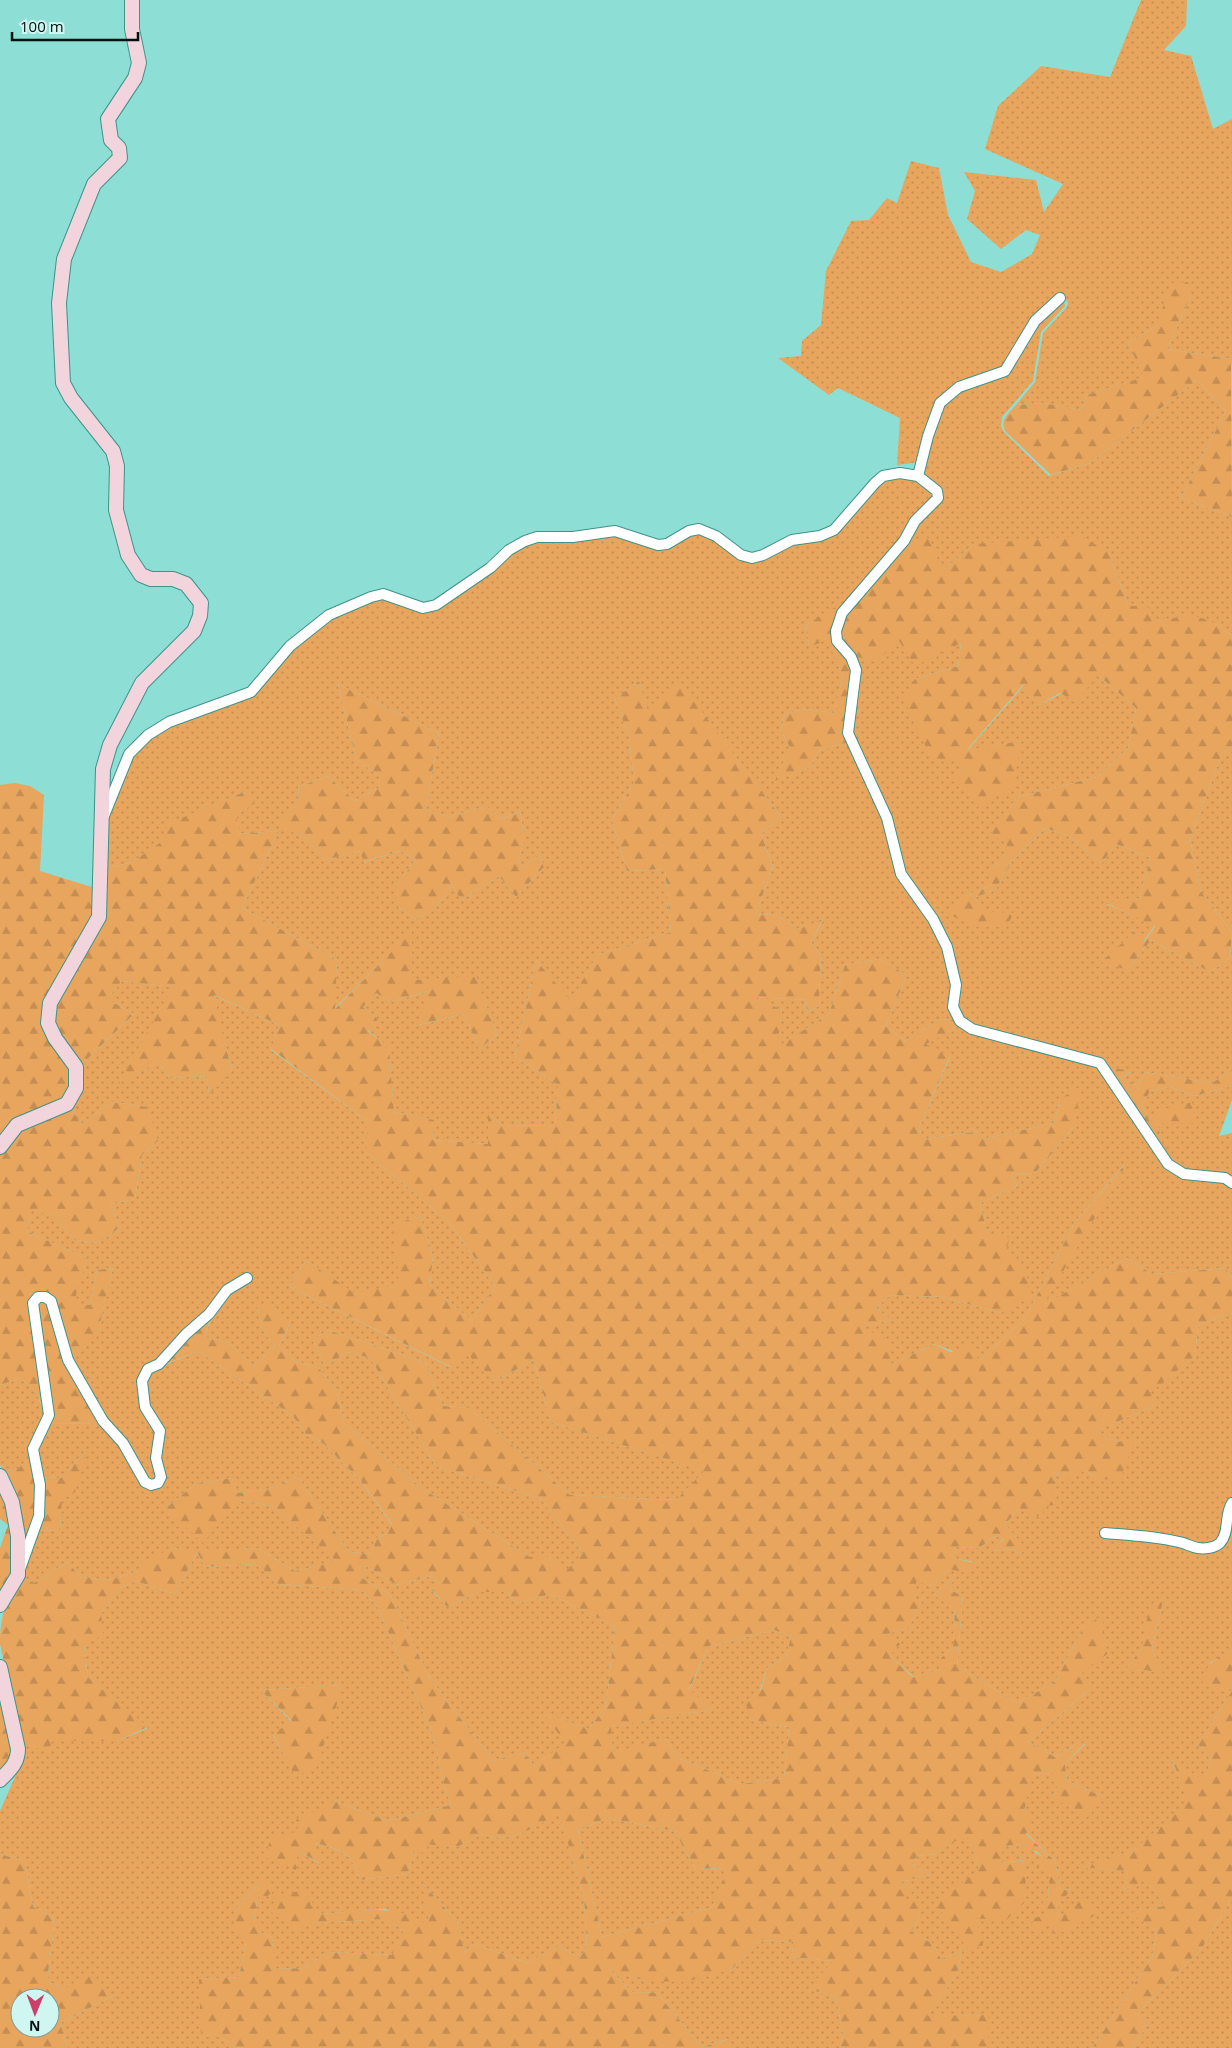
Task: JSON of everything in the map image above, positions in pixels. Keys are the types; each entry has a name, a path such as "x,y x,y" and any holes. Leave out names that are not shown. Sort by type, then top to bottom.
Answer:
{"street":[{"path":"0,1147 17,1125 67,1104 76,1088 76,1067 55,1038 48,1023 50,1003 99,917 100,824 103,769 110,745 142,683 194,631 200,616 201,603 186,584 173,580 151,579 141,575 128,555 116,510 117,466 113,451 70,398 63,383 59,303 64,259 94,184 120,158 119,148 111,140 108,119 135,78 139,63 132,29 132,0"},
{"path":"918,476 928,436 940,403 960,387 1005,371 1026,332 1060,298"},
{"path":"100,824 129,754 148,735 169,722 251,692 290,646 330,615 371,597 383,594 423,608 436,605 490,568 509,550 537,537 573,537 615,531 658,545 666,544 689,531 699,529 716,536 741,555 752,558 763,555 792,540 820,536 834,530 883,476 900,473 918,476 937,491 938,498 915,521 904,541 842,614 836,631 837,641 851,657 856,670 848,733 887,818 902,874 933,919 947,947 956,985 953,1008 960,1020 972,1029 1100,1063 1168,1164 1184,1174 1225,1178 1232,1183"},
{"path":"0,1605 18,1574 36,1529 39,1516 40,1485 33,1449 49,1415 33,1303 38,1298 45,1297 51,1301 68,1360 104,1421 122,1443 145,1482 151,1485 158,1483 161,1477 156,1458 161,1437 160,1431 145,1407 142,1381 148,1369 159,1364 186,1334 209,1314 228,1290 247,1278"},
{"path":"0,1476 14,1510 18,1536 18,1574"},
{"path":"1105,1533 1143,1535 1180,1542 1198,1548 1209,1548 1219,1544 1225,1536 1228,1509 1232,1503"},
{"path":"0,1667 18,1749 18,1758 14,1765 0,1780"}],"green space":[{"path":"1141,0 1187,0 1186,26 1164,50 1191,56 1213,129 1232,119 1232,367 1231,359 1167,349 1191,296 1157,325 1128,343 1145,377 1086,395 1082,410 1043,403 1016,405 1035,382 1043,333 1067,307 1068,302 1064,297 1058,296 1003,369 938,401 919,462 897,465 900,418 838,388 829,395 778,358 801,356 802,341 821,325 826,271 851,221 869,220 887,198 897,203 911,161 939,168 948,215 971,262 1001,272 1032,254 1040,235 1026,230 1001,249 967,219 975,191 964,172 1036,180 1044,212 1063,184 985,149 998,106 1041,66 1110,77"},
{"path":"1188,282 1191,296 1167,349 1231,359 1232,517 1181,498 1226,411 1197,380 1090,463 1051,475 1005,431 1003,423 1016,405 1043,403 1082,410 1086,395 1144,377 1128,343 1157,325 1171,283"},
{"path":"1063,299 1065,306 1041,332 1033,381 1002,417 1001,426 1004,432 1049,476 1090,463 1197,380 1226,411 1181,498 1232,517 1232,636 1222,628 1204,619 1187,617 1155,622 1128,606 1109,552 974,544 945,569 906,544 918,523 941,499 922,475 942,405 961,390 1000,377 1029,334"},
{"path":"900,477 920,482 930,488 935,497 849,599 806,625 809,646 827,639 843,676 834,713 806,709 785,714 781,730 790,748 776,780 810,767 819,750 849,742 884,819 898,875 930,920 944,949 953,985 949,1008 955,1019 939,1020 905,1041 886,1025 907,975 879,959 845,965 829,1014 776,1048 782,1010 752,997 807,1000 806,1013 819,1006 821,955 811,943 823,920 798,929 777,915 756,914 773,866 761,834 781,817 679,682 648,713 639,681 615,699 629,737 634,782 612,820 627,871 665,869 671,932 597,955 571,1002 536,960 515,1057 558,1085 555,1125 503,1126 489,1114 488,1144 432,1140 433,1120 394,1112 389,1048 368,1030 378,1019 363,1007 376,993 391,1002 429,991 419,1025 464,1014 479,1049 497,1035 476,977 412,980 412,932 334,1009 337,960 242,908 279,831 238,834 237,815 257,801 244,792 168,824 168,838 132,862 105,869 106,820 132,757 150,738 170,725 253,694 265,683 293,648 331,618 382,597 423,612 438,608 492,571 511,553 537,541 574,540 614,535 658,548 667,547 690,534 699,533 714,539 740,558 752,562 793,543 821,539 836,533 877,485 885,479","holes":["338,684 439,733 426,810 449,817 486,806 501,819 520,811 524,838 517,869 540,856 544,867 516,897 499,876 461,900 452,885 433,911 415,919 398,907 397,885 416,859 400,851 364,862 361,851 325,860 306,838 278,825 299,801 298,787 328,776 355,801 380,787 379,776 356,759"]},
{"path":"1080,536 1109,552 1128,606 1147,606 1155,622 1178,617 1204,619 1222,628 1232,636 1232,746 1222,754 1190,839 1201,892 1232,932 1230,958 1210,972 1151,940 1128,970 1101,962 1134,932 1144,942 1155,926 1106,903 1139,898 1151,858 1116,844 1102,863 1069,836 1045,828 1012,861 996,889 974,898 988,912 1014,913 1006,927 979,927 947,914 965,896 991,885 991,870 1007,857 1007,838 988,838 1017,797 1097,777 1128,748 1136,708 1098,675 1076,702 1060,693 1039,705 1023,685 967,750 1021,741 1013,788 977,807 954,776 965,770 958,760 931,758 903,698 915,679 958,666 961,643 915,666 898,639 878,662 854,656 840,640 840,631 845,615 906,544 927,537 945,569 974,544"},
{"path":"853,596 833,631 853,671 849,742 819,750 810,767 775,781 790,748 781,730 785,714 806,709 834,713 843,676 827,640 809,647 806,625"},
{"path":"898,639 961,642 958,666 915,679 965,770 955,776 1021,741 967,751 1024,685 1039,705 1098,675 1136,708 1128,748 1097,777 1017,797 989,838 1007,838 1007,857 991,870 991,885 965,896 987,912 974,898 996,889 1012,861 1045,828 1069,836 1102,863 1116,844 1151,858 1139,898 1107,904 1155,925 1143,942 1134,932 1128,970 1151,940 1210,972 1230,958 1232,935 1232,1070 1212,1083 1145,1072 1138,1086 1120,1078 1132,1072 1106,1067 973,1026 962,1018 956,1007 950,946 904,873 852,732 854,656"},
{"path":"639,681 648,712 679,681 781,817 761,834 773,866 756,914 777,915 798,929 823,919 811,943 821,955 819,1006 806,1013 807,1000 753,997 782,1010 777,1047 829,1014 845,965 879,959 907,975 886,1025 905,1041 939,1020 955,1019 961,1025 926,1044 950,1056 918,1130 926,1139 980,1131 983,1139 1054,1123 1060,1099 1081,1086 1074,1127 1035,1173 1011,1174 1017,1186 980,1203 987,1233 1010,1238 1004,1255 1018,1261 1025,1270 1029,1298 1001,1313 942,1297 890,1295 876,1308 891,1320 861,1327 890,1341 890,1365 934,1344 951,1352 972,1344 979,1361 1024,1320 1075,1222 1129,1160 1043,1305 1127,1258 1152,1274 1226,1268 1232,1280 1232,1313 1198,1325 1195,1356 1151,1392 1154,1406 1096,1431 1117,1442 1135,1438 1120,1480 1098,1479 1085,1470 1070,1480 1059,1473 1052,1480 1057,1482 1049,1489 1056,1494 1054,1505 1045,1506 1042,1516 1031,1516 1020,1508 1005,1524 1026,1549 1020,1554 1012,1549 991,1551 1004,1539 995,1536 979,1548 956,1547 953,1558 975,1563 966,1573 950,1569 931,1586 916,1581 916,1599 923,1599 908,1628 887,1634 900,1644 890,1656 913,1677 941,1670 941,1658 953,1648 955,1608 934,1595 956,1574 949,1590 963,1595 957,1666 1017,1703 1055,1682 1084,1626 1102,1616 1107,1654 1082,1673 1091,1688 1028,1742 1055,1757 1076,1744 1085,1743 1065,1764 1067,1781 1104,1797 1088,1817 1052,1797 1058,1787 1053,1773 1033,1774 1024,1811 1034,1817 1026,1834 1055,1861 1060,1890 1073,1889 1057,1904 1060,1918 1081,1897 1102,1912 1054,1936 1051,1921 1039,1930 1029,1928 1035,1918 1050,1914 1039,1907 1048,1897 1050,1872 1037,1866 1043,1857 1036,1851 1026,1853 1022,1844 1004,1846 1000,1863 1026,1860 1025,1902 1005,1921 975,1918 983,1945 969,1951 936,1904 979,1869 969,1838 945,1844 936,1854 917,1856 912,1864 930,1875 900,1882 916,1890 901,1898 917,1901 920,1916 911,1932 932,1943 941,1959 962,1951 957,1974 927,2016 988,2015 988,2048 840,2048 843,2034 836,1997 808,1989 833,1961 791,1957 794,1942 760,1940 732,1969 685,1982 646,1981 610,1970 632,1992 657,1993 702,2047 729,2039 730,2048 236,2048 221,2037 201,2037 199,1979 239,1977 246,1942 235,1933 235,1910 260,1883 262,1873 274,1891 266,1897 258,1895 254,1919 261,1922 257,1931 272,1937 275,1969 303,1968 329,1952 392,1955 404,1930 385,1919 315,1923 298,1931 271,1912 276,1896 304,1890 320,1914 363,1910 392,1911 418,1919 430,1927 422,1883 457,1921 465,1953 475,1944 527,1963 560,1946 579,1958 587,1948 584,1898 559,1813 531,1829 512,1836 492,1837 482,1834 457,1847 425,1844 430,1853 413,1852 408,1874 361,1880 349,1858 339,1850 315,1843 320,1863 298,1851 296,1870 265,1857 272,1835 299,1832 296,1820 335,1801 388,1821 451,1805 444,1785 434,1737 377,1606 362,1590 278,1584 257,1564 205,1567 197,1552 175,1594 135,1581 120,1588 101,1614 103,1635 84,1645 88,1677 148,1727 117,1741 52,1741 49,1750 22,1746 0,1644 1,1624 5,1608 22,1577 34,1583 67,1562 81,1577 109,1580 139,1571 141,1562 173,1548 197,1551 257,1548 295,1571 337,1561 272,1506 239,1500 203,1543 166,1508 195,1484 232,1478 236,1493 266,1490 298,1477 349,1552 371,1554 377,1538 388,1533 392,1524 361,1481 322,1442 306,1435 293,1416 198,1351 161,1366 211,1316 205,1337 229,1343 254,1366 275,1347 263,1330 257,1306 272,1306 289,1325 279,1346 295,1361 318,1367 337,1391 344,1423 423,1489 530,1557 548,1557 565,1572 583,1553 541,1499 436,1466 370,1358 348,1352 325,1366 313,1340 328,1330 426,1363 443,1406 469,1408 570,1495 676,1500 704,1471 551,1422 534,1360 496,1381 467,1354 451,1367 290,1287 306,1260 354,1293 399,1285 394,1224 420,1216 433,1256 430,1285 472,1321 495,1286 449,1222 367,1153 367,1121 271,1049 279,1025 214,995 232,1072 209,1094 207,1076 169,1078 158,1062 118,1084 173,987 122,981 107,999 134,1014 81,1065 60,1036 53,1022 55,1005 104,919 105,869 132,862 167,838 167,824 244,792 258,801 237,815 238,834 279,831 242,908 337,960 335,1009 412,931 412,980 476,976 497,1035 479,1049 464,1014 418,1025 428,991 391,1002 376,993 363,1007 378,1019 368,1031 389,1047 394,1112 434,1120 432,1140 488,1144 488,1113 503,1126 555,1125 558,1085 515,1057 536,960 571,1001 597,955 671,932 665,869 627,871 612,820 634,782 629,737 615,699","holes":["366,1566 397,1585 432,1576 440,1584 432,1590 447,1607 478,1592 508,1592 516,1604 550,1594 615,1626 606,1705 589,1729 543,1712 565,1743 534,1766 524,1752 493,1761 429,1677 390,1594 362,1578","774,1630 791,1636 786,1657 767,1668 761,1689 746,1704 750,1720 789,1727 784,1778 741,1784 679,1758 666,1739 613,1752 611,1726 712,1710 689,1689 709,1646","607,1818 674,1831 696,1869 727,1868 713,1907 602,1937 578,1830"]},
{"path":"338,684 439,733 426,810 449,817 486,806 501,819 520,811 524,838 517,869 540,856 544,867 516,897 499,876 461,900 452,885 433,911 415,919 398,907 397,885 416,859 400,851 363,862 361,851 325,860 306,838 277,825 299,801 298,787 328,776 355,801 380,787 379,776 356,759"},
{"path":"1232,746 1232,932 1201,892 1190,839 1222,754"},
{"path":"15,783 30,786 44,795 40,871 95,888 94,916 45,1002 66,1050 70,1064 70,1088 65,1098 60,1102 0,1139 0,785"},
{"path":"122,981 174,987 119,1083 158,1062 169,1078 207,1076 209,1093 232,1071 213,995 279,1025 271,1050 367,1121 367,1153 449,1222 495,1286 472,1321 430,1285 433,1256 420,1216 395,1225 400,1285 354,1294 306,1260 290,1287 450,1367 467,1353 496,1381 534,1360 551,1422 705,1471 676,1500 570,1495 469,1408 443,1406 426,1363 328,1330 313,1340 325,1366 348,1352 370,1358 436,1466 541,1499 583,1553 565,1573 548,1557 530,1557 423,1489 344,1423 337,1391 318,1367 295,1361 279,1346 289,1326 272,1306 257,1306 263,1330 275,1347 254,1366 229,1343 205,1337 212,1318 222,1300 231,1291 251,1278 240,1278 225,1288 207,1312 184,1331 157,1361 146,1367 139,1381 142,1408 157,1432 153,1458 157,1477 152,1481 147,1480 125,1441 106,1419 70,1358 97,1335 113,1268 97,1270 90,1305 72,1305 87,1259 27,1231 30,1210 54,1215 74,1240 98,1243 119,1228 111,1204 135,1199 142,1155 158,1141 147,1107 112,1102 82,1124 70,1107 81,1090 81,1065 134,1014 107,999"},
{"path":"961,1025 1098,1065 1166,1166 1224,1181 1232,1187 1232,1280 1226,1268 1152,1274 1127,1258 1042,1306 1126,1163 1075,1222 1024,1320 979,1361 934,1344 890,1365 860,1327 891,1320 876,1308 890,1295 942,1297 1001,1313 1003,1255 987,1233 980,1203 1017,1186 1011,1174 1035,1173 1074,1127 1060,1099 1054,1123 983,1139 979,1131 926,1139 918,1130 950,1057 925,1044"},
{"path":"1106,1067 1133,1071 1120,1078 1138,1086 1145,1072 1212,1083 1232,1070 1232,1086 1195,1096 1170,1087 1150,1091 1142,1106 1150,1122 1162,1110 1192,1102 1194,1123 1157,1123 1164,1152"},
{"path":"1232,1086 1232,1100 1219,1136 1232,1133 1232,1179 1204,1176 1177,1167 1165,1154 1157,1123 1150,1122 1142,1106 1150,1091 1170,1087 1195,1096"},
{"path":"112,1102 148,1107 158,1141 142,1155 135,1199 111,1204 119,1228 98,1243 74,1240 54,1215 30,1211 27,1231 87,1259 73,1305 90,1305 97,1270 113,1268 97,1336 70,1358 54,1299 37,1295 44,1409 36,1392 21,1378 0,1385 0,1155 21,1128 70,1107 82,1124"},
{"path":"40,1301 49,1303 101,1423 49,1424 37,1304"},
{"path":"1232,1313 1232,1498 1222,1535 1217,1542 1209,1545 1104,1530 1221,1547 1232,1508 1232,1651 1211,1662 1203,1685 1232,1691 1198,1745 1211,1759 1204,1782 1172,1760 1189,1802 1133,1851 1083,1867 1128,1871 1124,1890 1148,1878 1164,1906 1131,1913 1157,1931 1152,1957 1092,2048 988,2048 988,2015 926,2017 957,1974 962,1951 941,1959 932,1943 911,1932 920,1916 900,1898 915,1890 900,1882 930,1875 912,1864 917,1856 936,1854 945,1844 969,1837 979,1869 975,1918 1025,1860 999,1863 1004,1846 1022,1844 1043,1857 1050,1872 1048,1897 1054,1935 1060,1919 1057,1904 1072,1889 1060,1890 1055,1861 1026,1833 1024,1811 1032,1774 1054,1773 1058,1787 1052,1797 1104,1797 1067,1781 1065,1764 1085,1744 1076,1744 1055,1757 1028,1742 1090,1689 1082,1673 1084,1626 1055,1682 1017,1703 957,1666 963,1595 949,1590 955,1575 934,1595 955,1607 953,1648 941,1658 941,1670 914,1677 890,1656 886,1634 908,1628 923,1599 916,1599 916,1580 931,1586 950,1569 974,1562 953,1558 956,1547 979,1548 995,1536 1004,1538 992,1551 1012,1549 1020,1554 1025,1549 1005,1524 1020,1508 1056,1482 1051,1480 1060,1473 1085,1470 1098,1479 1135,1439 1117,1442 1095,1431 1154,1406 1150,1392 1195,1356 1198,1325","holes":["1163,1601 1152,1649 1162,1673 1146,1670 1125,1671 1142,1648"]},
{"path":"198,1351 293,1416 306,1435 322,1442 361,1481 392,1525 388,1533 377,1538 371,1554 349,1552 298,1477 266,1490 236,1493 232,1478 195,1484 166,1508 239,1500 272,1506 338,1561 295,1571 257,1548 197,1552 173,1548 139,1571 109,1580 81,1577 67,1562 34,1583 22,1577 39,1531 60,1530 62,1499 87,1449 61,1478 42,1477 36,1450 49,1424 101,1423 120,1444 143,1485 160,1485 160,1457 164,1438 148,1406 145,1382 151,1371"},
{"path":"21,1378 36,1392 45,1415 30,1458 14,1472 0,1465 0,1385"},
{"path":"88,1448 75,1492 62,1500 60,1530 39,1531 42,1517 42,1477 61,1478"},
{"path":"30,1458 36,1486 36,1507 32,1528 23,1554 17,1501 0,1465 14,1472"},
{"path":"0,1488 10,1518 14,1542 14,1564 12,1576 0,1593 0,1548 8,1525 0,1519"},
{"path":"197,1552 205,1567 257,1564 278,1584 362,1590 377,1606 434,1737 444,1785 451,1805 388,1821 335,1801 299,1832 298,1851 319,1863 314,1843 339,1850 353,1863 361,1880 408,1874 413,1852 425,1843 457,1847 482,1834 492,1837 513,1836 532,1828 559,1812 584,1898 587,1948 579,1958 560,1946 527,1963 475,1944 465,1953 457,1921 423,1884 430,1927 385,1909 320,1914 315,1923 385,1919 404,1930 393,1955 329,1952 303,1968 274,1969 272,1937 257,1931 254,1919 260,1883 235,1910 246,1942 239,1977 199,1979 221,2037 236,2048 68,2048 60,2023 113,1996 64,1989 47,1981 55,1918 33,1907 25,1861 0,1854 0,1811 22,1761 22,1746 51,1741 117,1741 148,1728 88,1677 84,1645 101,1614 120,1588 135,1581 175,1594","holes":["343,1685 295,1775 273,1735 292,1722 260,1690"]},
{"path":"366,1566 397,1585 432,1576 441,1585 432,1591 447,1607 478,1592 508,1592 516,1604 550,1594 615,1626 606,1705 589,1729 544,1713 566,1743 534,1766 524,1752 493,1761 429,1677 390,1594 362,1578"},
{"path":"1163,1601 1152,1649 1163,1674 1146,1670 1124,1672 1142,1648 1149,1607"},
{"path":"774,1630 791,1636 786,1657 767,1668 750,1720 789,1727 784,1778 741,1784 679,1758 666,1739 613,1753 610,1726 712,1710 689,1690 709,1646"},
{"path":"1232,1651 1232,1691 1202,1686 1211,1663"},
{"path":"343,1685 316,1769 294,1775 273,1734 292,1721 260,1690"},
{"path":"0,1689 13,1757 0,1773"},
{"path":"1232,1691 1232,1898 1202,1948 1137,2014 1147,2026 1132,2048 1092,2048 1152,1957 1157,1931 1130,1913 1164,1906 1148,1879 1124,1890 1128,1871 1081,1867 1133,1851 1188,1802 1172,1759 1204,1781 1211,1759 1198,1745"},
{"path":"607,1818 674,1831 696,1869 728,1868 713,1907 602,1937 578,1830"},
{"path":"0,1854 25,1861 33,1907 55,1918 47,1981 64,1989 89,1974 113,1996 60,2023 68,2048 0,2048"},
{"path":"1232,1898 1232,2048 1132,2048 1147,2026 1137,2014 1202,1948"},
{"path":"760,1940 794,1942 791,1957 834,1961 809,1989 836,1997 843,2034 840,2048 730,2048 728,2039 702,2047 657,1993 632,1992 609,1969 646,1981 732,1969"}]}
